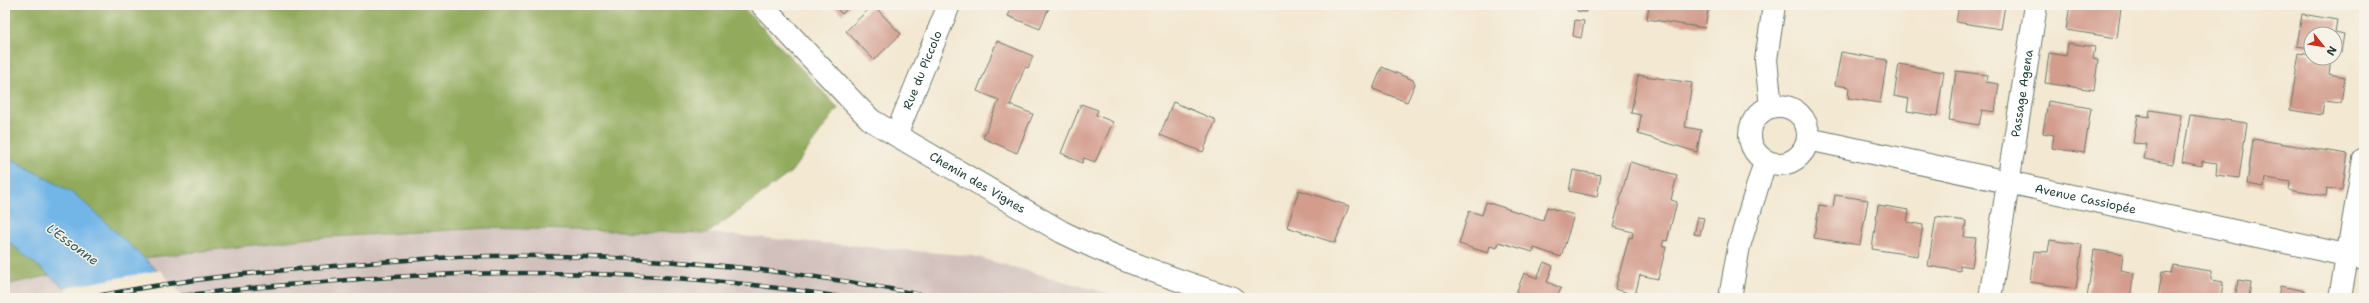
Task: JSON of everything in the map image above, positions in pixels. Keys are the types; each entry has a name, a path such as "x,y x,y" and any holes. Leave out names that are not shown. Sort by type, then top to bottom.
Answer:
{"street":[{"name":"Chemin des Vignes","path":"762,5 871,120 1068,236 1190,284 1233,298"},
{"name":"Rue du Piccolo","path":"896,135 949,5"},
{"path":"1771,107 1766,60 1774,5"},
{"name":"Passage Agena","path":"1990,298 2036,5"},
{"path":"1784,106 1793,109 1801,116 1808,130 1808,140 1801,154 1793,161 1775,165 1765,162 1757,155 1750,143 1750,127 1758,114 1771,107 1784,106"},
{"name":"Avenue Cassiopée","path":"1808,140 2356,257"},
{"path":"2340,298 2356,257 2364,159"},
{"path":"1730,298 1739,246 1765,162"}],"shaded area":[{"path":"487,228 708,233 973,256 1125,298 182,298 144,258 312,238"},
{"path":"51,275 77,298 5,298 5,285"}],"green space":[{"path":"5,5 741,5 838,108 791,172 708,233 487,228 312,238 144,258 5,285"}],"water":[{"name":"L'Essonne","path":"5,155 76,195 158,271 182,298 77,298 5,239"}],"pier":[{"path":"160,270 184,298 74,298 64,288"}],"building":[{"path":"833,5 851,5 842,14"},
{"path":"873,5 901,34 874,60 846,31"},
{"path":"1013,5 1050,5 1040,29 1008,16"},
{"path":"1578,5 1587,5 1586,12 1577,11"},
{"path":"1649,5 1709,5 1705,28 1647,19"},
{"path":"1959,5 2005,5 2001,29 1956,22"},
{"path":"2070,5 2115,5 2114,7 2121,8 2117,38 2066,30"},
{"path":"2302,14 2337,20 2336,26 2303,26 2303,47 2297,46"},
{"path":"1575,20 1584,21 1581,38 1573,36"},
{"path":"997,41 1033,56 1028,68 1025,67 1010,105 1033,114 1017,153 983,138 999,100 977,91"},
{"path":"2068,43 2095,47 2093,59 2098,60 2094,90 2045,83 2049,53 2066,56"},
{"path":"1841,52 1887,60 1880,103 1848,98 1849,87 1835,85"},
{"path":"2299,53 2303,54 2303,66 2330,66 2329,74 2345,77 2341,103 2324,101 2322,115 2290,110"},
{"path":"1899,64 1944,72 1937,116 1907,111 1909,99 1894,96"},
{"path":"1382,67 1413,80 1415,84 1407,102 1373,89"},
{"path":"1956,71 1987,75 1986,82 1999,84 1995,112 1982,110 1979,125 1949,120"},
{"path":"1638,75 1692,83 1685,127 1701,130 1697,152 1638,134 1641,115 1631,113"},
{"path":"2048,101 2091,108 2084,153 2052,148 2054,135 2043,133"},
{"path":"1173,102 1216,120 1203,152 1160,135"},
{"path":"1081,104 1098,110 1096,115 1113,122 1095,162 1084,158 1082,163 1061,153"},
{"path":"2150,110 2181,115 2173,164 2144,159 2147,144 2133,143 2138,115 2149,117"},
{"path":"2190,115 2247,123 2239,178 2216,175 2217,163 2202,161 2202,166 2182,162"},
{"path":"2253,139 2348,154 2342,190 2327,188 2326,196 2289,190 2290,182 2265,178 2264,187 2247,184"},
{"path":"1630,162 1677,175 1671,200 1677,202 1667,241 1664,240 1662,246 1666,247 1658,279 1640,275 1635,295 1615,289 1629,237 1632,238 1633,232 1613,227"},
{"path":"1573,170 1601,175 1597,197 1569,191"},
{"path":"1299,190 1349,206 1335,243 1287,227"},
{"path":"1835,195 1868,200 1860,245 1814,238 1819,205 1833,207"},
{"path":"1486,202 1543,220 1547,207 1574,215 1561,257 1534,248 1533,252 1499,242 1497,248 1490,246 1488,253 1459,244 1469,211 1482,215"},
{"path":"1878,205 1909,210 1907,222 1923,225 1918,256 1872,249"},
{"path":"1698,217 1704,218 1700,235 1694,234"},
{"path":"1936,217 1966,221 1964,237 1976,238 1972,267 1960,265 1960,271 1928,266"},
{"path":"2050,240 2082,245 2076,289 2030,282 2034,251 2048,252"},
{"path":"2094,250 2123,254 2121,270 2134,273 2130,298 2087,298"},
{"path":"1544,262 1553,266 1547,282 1561,288 1557,298 1514,298 1524,273 1537,278"},
{"path":"2173,265 2211,271 2211,280 2223,282 2221,298 2158,298 2162,272 2171,273"},
{"path":"2238,280 2251,282 2249,298 2235,298"},
{"path":"2280,286 2306,291 2305,298 2278,298"}],"railway":[{"path":"88,298 175,283 263,272 447,257 489,256 544,256 657,260 714,265 827,278 937,298"},
{"path":"168,298 240,289 378,278 513,273 648,276 782,288 849,298"}]}
